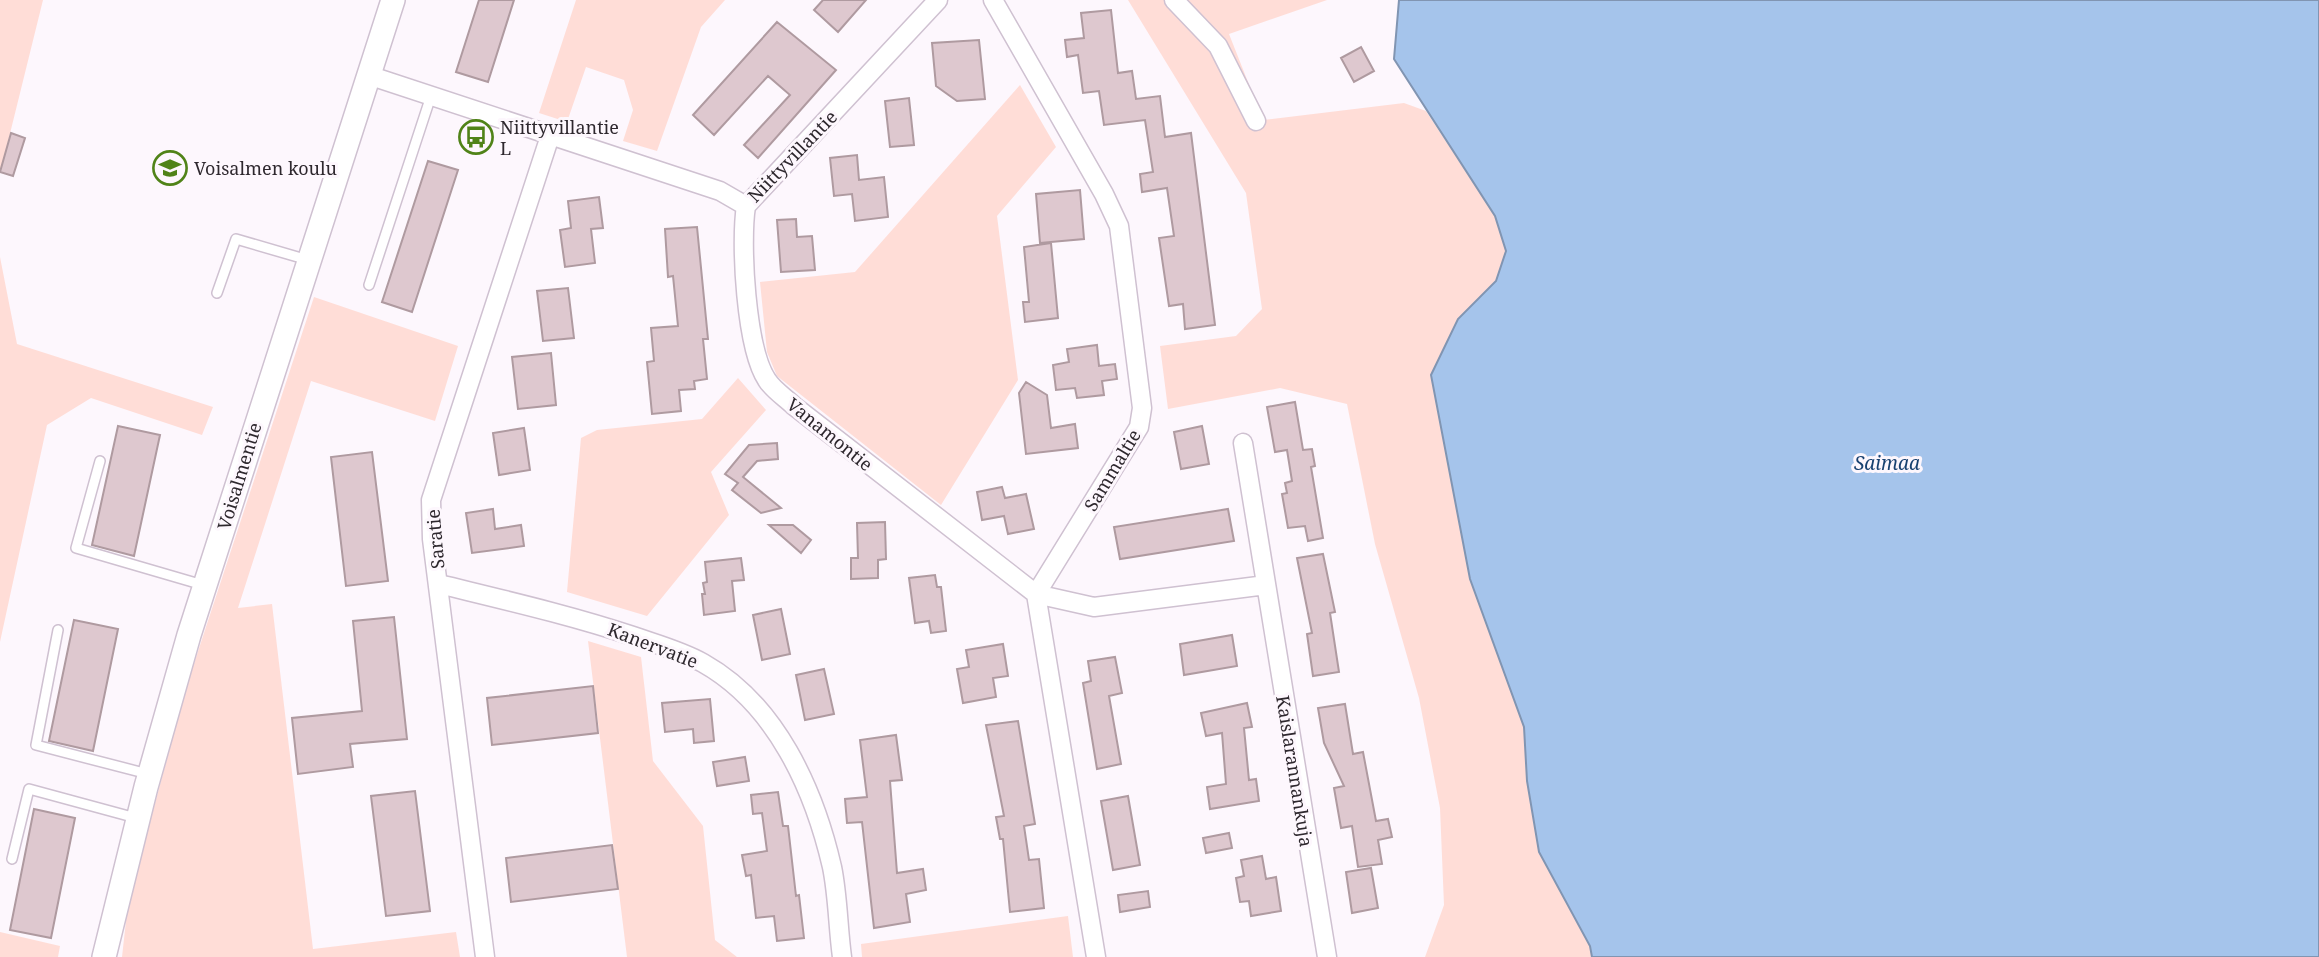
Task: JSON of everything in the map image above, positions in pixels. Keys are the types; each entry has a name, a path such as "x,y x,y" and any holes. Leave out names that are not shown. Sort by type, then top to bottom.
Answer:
{"street":[{"name":"Voisalmentie","path":"104,957 149,774 205,586 393,0"},
{"name":"Niittyvillantie","path":"368,75 720,191 746,206 939,0"},
{"name":"Sammaltie","path":"993,0 1104,194 1119,226 1142,408 1139,427 1036,594"},
{"path":"1174,0 1218,46 1256,121"},
{"name":"Saratie","path":"485,957 432,539 431,500 550,136"},
{"name":"Vanamontie","path":"746,206 742,231 754,348 767,381 805,415 1036,594"},
{"name":"Kaislarannankuja","path":"1243,443 1326,957"},
{"name":"Kanervatie","path":"439,584 584,620 655,643 703,662 743,693 770,725 804,778 832,870 842,957"},
{"path":"1096,957 1036,594 1094,607 1266,585"}],"lane":[{"path":"369,285 431,96"},
{"path":"217,293 236,239 308,260"},
{"path":"100,461 76,548 205,586"},
{"path":"58,630 36,745 149,774"},
{"path":"12,859 29,789 138,819"}],"shaded area":[{"path":"0,0 43,0 0,174"},
{"path":"576,0 725,0 701,27 657,151 623,141 633,110 624,80 586,67 567,122 539,113"},
{"path":"1128,0 1327,0 1229,34 1263,120 1404,103 1426,111 1495,216 1506,251 1496,281 1458,319 1470,579 1524,727 1527,781 1562,895 1590,946 1592,957 1425,957 1444,905 1440,808 1419,698 1375,544 1347,404 1280,388 1168,409 1160,346 1236,336 1262,309 1246,193"},
{"path":"1020,85 1056,147 997,216 1018,380 941,505 777,376 767,352 760,282 855,272"},
{"path":"0,257 17,344 213,407 202,435 91,398 47,425 0,642"},
{"path":"314,297 458,346 435,421 311,381 238,608 272,604 313,949 456,932 460,957 122,957 128,903 187,685"},
{"path":"738,378 766,410 711,472 729,515 647,616 567,592 581,438 597,430 702,419"},
{"path":"588,641 641,657 653,761 703,826 715,940 737,957 627,957"},
{"path":"1068,916 1073,957 862,957 861,944"},
{"path":"0,932 60,946 58,957 0,957"}],"water":[{"name":"Saimaa","path":"1399,0 2319,0 2319,957 1592,957 1590,946 1539,852 1527,781 1524,727 1470,579 1431,375 1458,319 1496,281 1506,251 1495,216 1394,59"}],"building":[{"path":"479,0 514,0 488,82 456,72"},
{"path":"823,0 866,0 838,32 814,10"},
{"path":"1111,10 1118,73 1132,71 1136,99 1160,96 1165,137 1191,133 1215,325 1185,329 1183,304 1169,306 1159,238 1174,236 1167,188 1142,192 1140,174 1153,172 1145,120 1104,125 1099,91 1083,93 1078,55 1067,57 1065,40 1084,38 1081,13"},
{"path":"777,22 836,70 758,158 744,145 790,95 768,76 714,135 693,115"},
{"path":"979,40 985,99 957,101 936,86 932,43"},
{"path":"1361,47 1374,71 1354,82 1341,58"},
{"path":"909,98 914,145 890,147 885,101"},
{"path":"11,133 25,138 13,176 0,172"},
{"path":"857,155 859,180 884,177 888,217 855,221 852,194 834,196 830,158"},
{"path":"428,161 458,170 412,312 382,302"},
{"path":"1080,190 1084,239 1040,243 1036,194"},
{"path":"599,197 603,228 591,229 595,263 565,267 560,230 571,228 568,201"},
{"path":"796,219 797,237 812,236 815,270 781,272 777,220"},
{"path":"697,227 708,339 703,339 707,379 694,381 695,389 679,390 681,411 652,414 647,362 654,361 651,328 678,326 673,276 668,277 665,229"},
{"path":"1051,243 1058,318 1025,322 1023,302 1029,302 1024,247"},
{"path":"568,288 574,338 543,341 537,291"},
{"path":"1097,345 1099,366 1115,364 1117,379 1102,381 1104,395 1077,398 1075,388 1056,390 1053,365 1069,362 1067,349"},
{"path":"551,353 556,405 518,409 512,357"},
{"path":"1026,382 1047,395 1051,428 1075,424 1078,448 1026,454 1019,393"},
{"path":"1295,402 1303,450 1312,449 1315,466 1311,467 1323,538 1308,541 1305,526 1288,528 1282,494 1287,493 1285,483 1292,481 1287,450 1275,452 1267,407"},
{"path":"118,426 160,435 134,556 92,545"},
{"path":"1202,426 1209,464 1181,469 1174,432"},
{"path":"524,428 530,470 499,475 493,433"},
{"path":"777,443 778,459 757,461 743,477 781,508 761,513 732,490 738,483 725,474 749,445"},
{"path":"372,452 388,581 346,586 331,457"},
{"path":"1002,487 1005,498 1026,494 1034,529 1008,534 1004,516 982,520 977,492"},
{"path":"493,509 495,529 521,525 524,546 472,553 466,513"},
{"path":"1228,509 1234,541 1120,559 1114,527"},
{"path":"885,522 886,559 878,560 878,578 851,579 851,558 858,558 857,523"},
{"path":"769,525 793,525 811,540 801,553"},
{"path":"1323,554 1335,612 1330,613 1339,672 1313,676 1307,634 1312,633 1297,558"},
{"path":"741,558 744,580 732,581 735,611 704,615 702,594 705,594 703,583 707,582 705,562"},
{"path":"935,575 937,587 941,587 946,631 931,633 929,621 915,623 909,578"},
{"path":"781,609 790,654 762,660 753,615"},
{"path":"394,617 407,739 350,744 353,767 298,774 292,718 362,711 353,621"},
{"path":"74,620 118,629 93,751 49,741"},
{"path":"1232,635 1237,666 1184,675 1180,644"},
{"path":"1003,644 1008,676 993,678 996,697 963,703 957,669 969,667 966,650"},
{"path":"1115,657 1122,693 1109,696 1121,764 1097,769 1083,683 1091,681 1088,661"},
{"path":"824,669 834,714 805,720 796,675"},
{"path":"593,686 598,733 492,745 487,698"},
{"path":"710,699 714,741 694,743 693,729 665,732 662,703"},
{"path":"1247,703 1252,727 1244,728 1249,780 1256,779 1259,801 1210,809 1207,787 1226,784 1222,733 1206,736 1201,713"},
{"path":"1345,704 1353,754 1363,752 1376,821 1388,819 1392,837 1378,840 1382,864 1358,867 1352,826 1341,828 1334,788 1344,786 1324,743 1318,708"},
{"path":"1018,721 1035,824 1024,826 1029,860 1039,859 1044,908 1010,912 1003,839 1000,839 996,817 1004,816 986,725"},
{"path":"896,735 902,780 890,781 897,873 923,869 926,890 906,894 910,922 874,928 862,822 847,823 845,799 867,797 860,740"},
{"path":"745,757 749,781 717,786 713,762"},
{"path":"415,791 430,911 386,916 371,796"},
{"path":"778,792 783,826 788,826 804,938 777,941 774,916 756,918 751,875 746,876 742,855 767,851 762,813 753,814 751,795"},
{"path":"1128,796 1140,865 1113,870 1101,801"},
{"path":"34,809 75,818 51,938 10,930"},
{"path":"1229,833 1232,848 1206,853 1203,838"},
{"path":"612,845 618,889 511,902 506,858"},
{"path":"1262,856 1266,879 1276,877 1281,911 1251,916 1249,901 1240,902 1236,878 1244,876 1241,860"},
{"path":"1371,868 1378,908 1352,913 1346,872"},
{"path":"1148,891 1150,907 1120,912 1118,895"}],"place":[{"name":"Niittyvillantie L","path":"476,137"},
{"name":"Voisalmen koulu","path":"170,168"}]}
